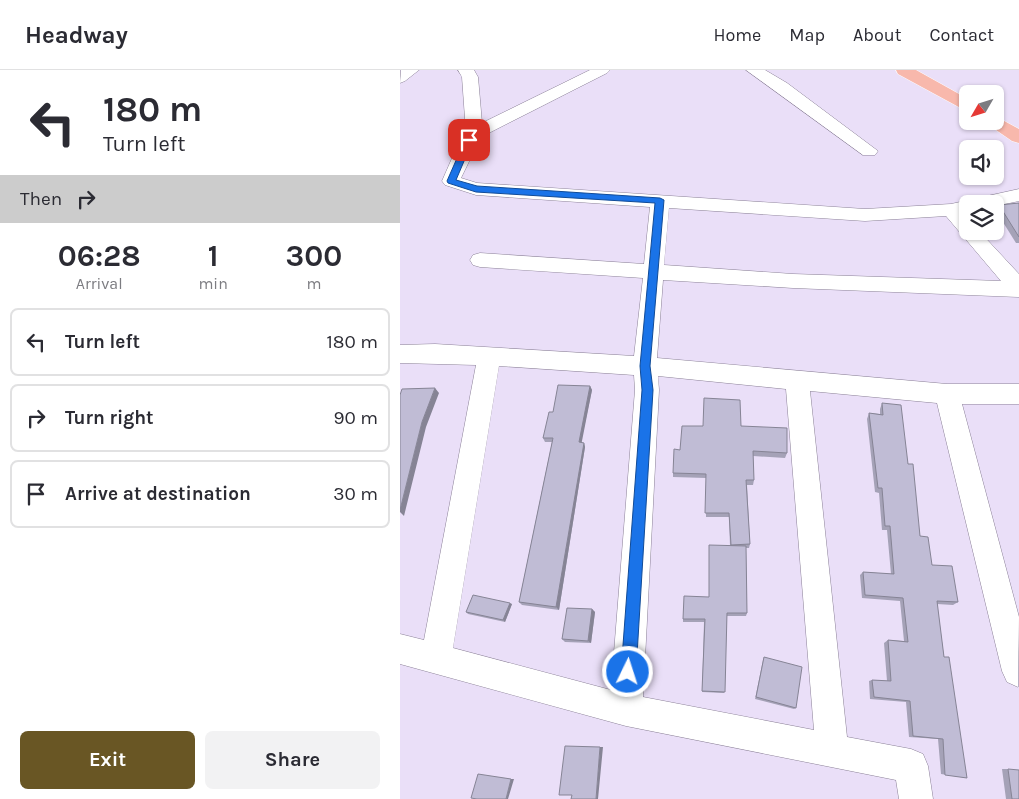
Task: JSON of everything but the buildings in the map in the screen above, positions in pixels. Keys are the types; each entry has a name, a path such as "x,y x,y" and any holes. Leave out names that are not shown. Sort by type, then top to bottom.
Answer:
{"highway":[{"path":"904,70 959,102"},
{"path":"1004,128 1019,137"}],"street":[{"path":"400,78 411,70"},
{"path":"466,70 470,77 475,133"},
{"path":"602,70 475,133 469,140 451,181 476,189 865,215 959,208"},
{"path":"754,70 781,86 869,151"},
{"path":"1004,198 1019,195"},
{"path":"626,710 647,390 645,366 660,200"},
{"path":"976,240 1019,288"},
{"path":"480,260 793,281 1019,288"},
{"path":"400,354 435,353 645,366 947,394 1019,394"},
{"path":"436,659 488,356"},
{"path":"797,380 832,751"},
{"path":"947,394 1018,671"},
{"path":"400,649 626,710 911,766 916,799"}],"route":[{"path":"469,140 451,181 476,189 660,200 645,366 647,390 628,672"}]}
